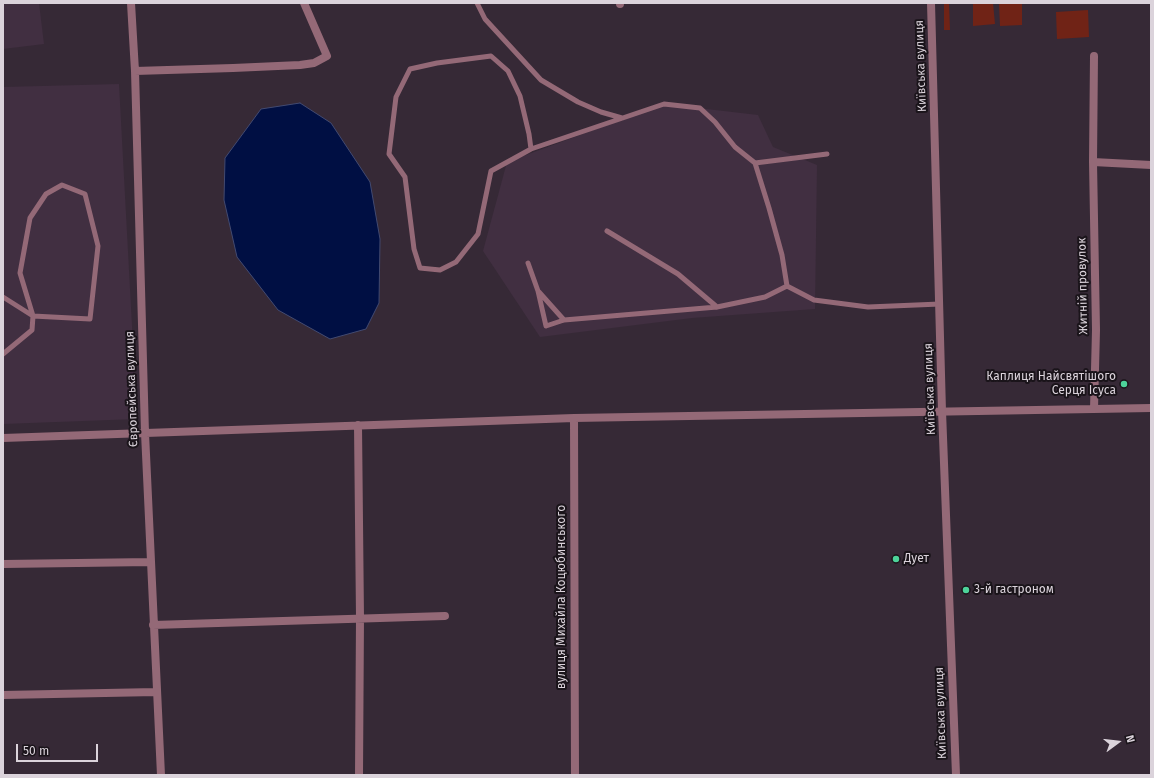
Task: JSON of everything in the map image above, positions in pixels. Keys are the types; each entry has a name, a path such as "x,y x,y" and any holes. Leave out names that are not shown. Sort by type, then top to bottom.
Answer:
{"street":[{"name":"Європейська вулиця","path":"131,3 135,71 145,433 161,775"},
{"path":"135,71 233,68 314,63 327,56 304,3"},
{"name":"Київська вулиця","path":"931,3 942,411 956,775"},
{"name":"Житній провулок","path":"1094,56 1093,162 1096,330 1094,409"},
{"path":"1093,162 1151,165"},
{"path":"3,438 574,418 1151,408"},
{"name":"вулиця Михайла Коцюбинського","path":"574,418 575,775"},
{"path":"358,425 360,618 359,775"},
{"path":"3,564 151,562"},
{"path":"153,625 445,616"},
{"path":"3,695 156,692"}],"lane":[{"path":"477,3 484,19 541,80 578,102 601,112 622,118"},
{"path":"531,149 520,96 508,71 491,56 437,62 410,70 396,97 389,154 405,177 414,249 420,268 440,270 456,262 478,234 491,171 531,149 664,104 700,108 715,122 735,147 755,163 770,208 782,255 787,286"},
{"path":"755,163 827,154"},
{"path":"3,297 33,316 90,319 98,246 85,194 62,185 46,194 30,218 20,273 33,316 32,330 3,354"},
{"path":"607,231 678,274 717,306"},
{"path":"528,263 538,291 546,326 564,320 717,306 765,297 787,286"},
{"path":"787,286 814,300 868,307 940,304"},
{"path":"538,291 564,320"}],"shaded area":[{"path":"3,3 39,3 44,44 3,49"},
{"path":"944,3 949,3 950,30 944,30"},
{"path":"993,3 995,24 973,26 973,4"},
{"path":"999,3 1022,3 1022,25 1000,26"},
{"path":"1088,10 1089,37 1057,39 1056,12"},
{"path":"119,84 137,419 3,424 3,87"},
{"path":"300,103 331,123 370,182 380,239 379,303 366,329 330,339 278,310 237,257 224,200 225,158 261,109"},
{"path":"664,104 758,115 773,147 817,165 815,309 692,318 540,337 483,251 507,162"}],"place":[{"name":"Каплиця Найсвятішого Серця Ісуса","path":"1124,384"},
{"name":"Дует","path":"896,559"},
{"name":"3-й гастроном","path":"966,590"}]}
